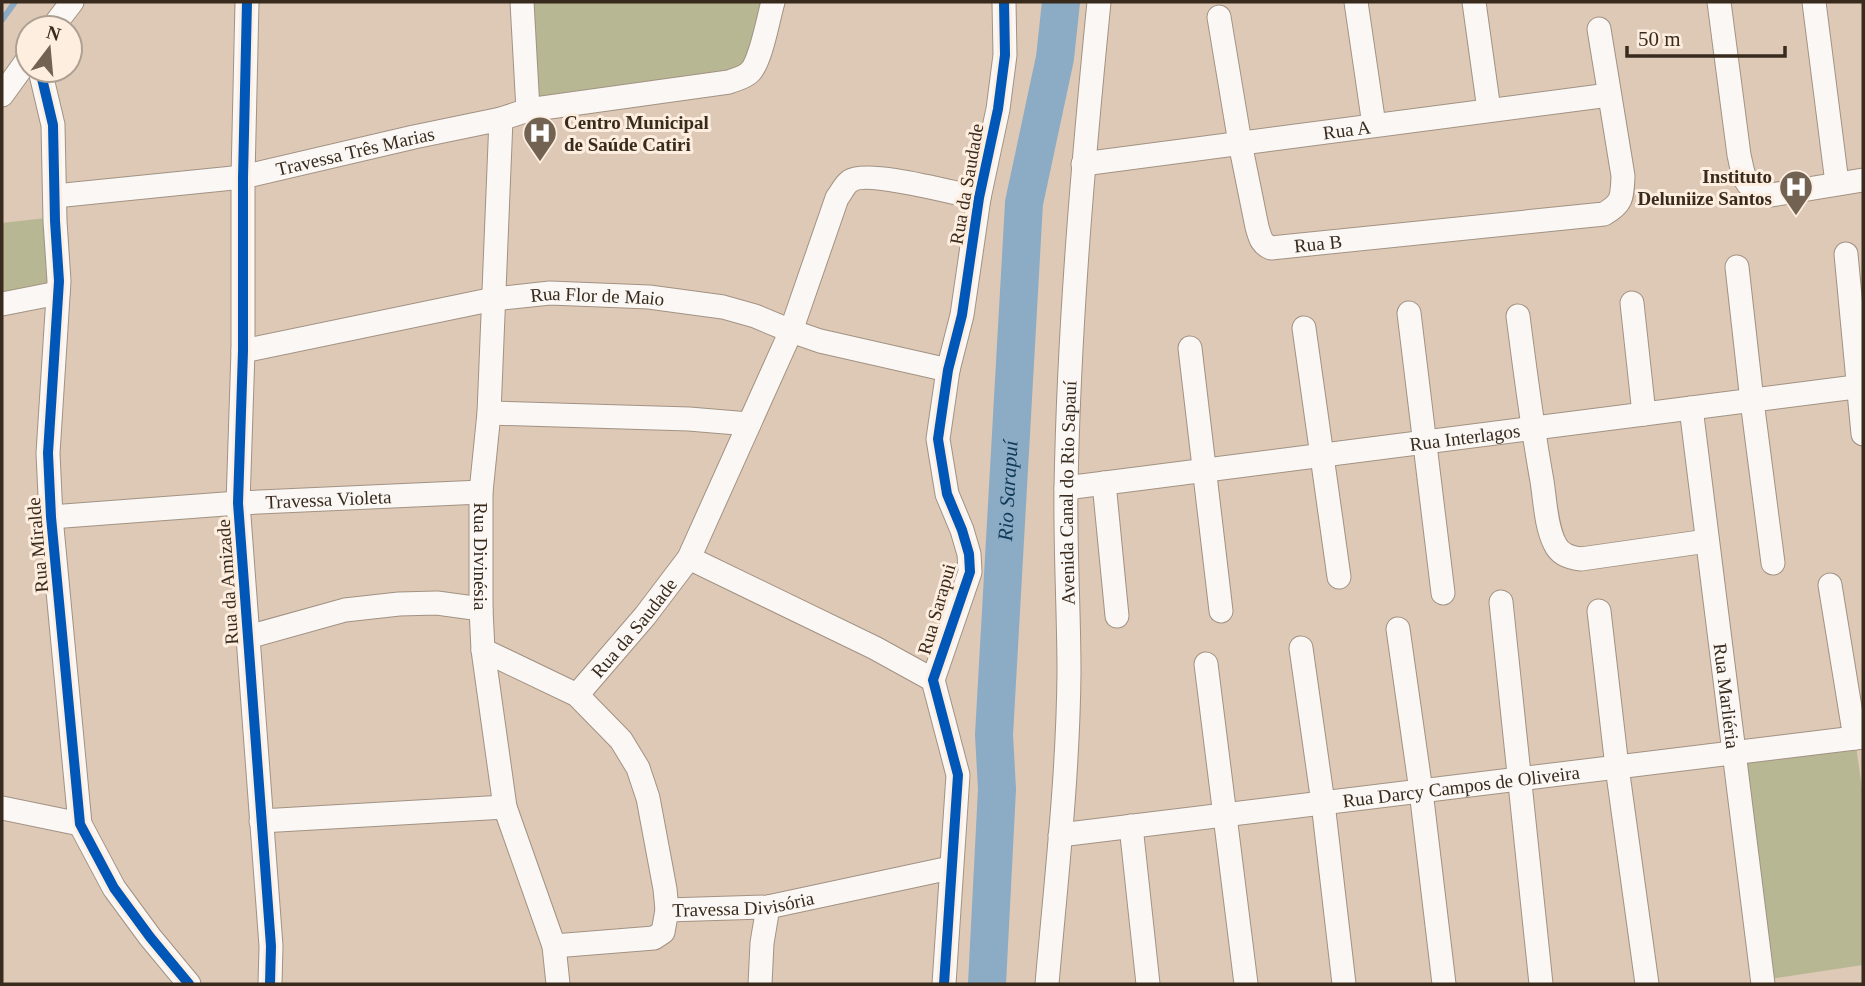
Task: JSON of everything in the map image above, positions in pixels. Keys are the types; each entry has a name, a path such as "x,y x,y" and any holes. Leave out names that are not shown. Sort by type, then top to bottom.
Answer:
{"street":[{"name":"Rua da Amizade","path":"247,2 243,351 238,503 271,946 270,984"},
{"path":"522,2 528,110"},
{"name":"Travessa Três Marias","path":"55,196 243,177 501,119 528,110 729,82 744,77 752,70 773,2"},
{"name":"Rua da Saudade","path":"948,370 962,315 979,198 1000,96 1005,55 1004,2"},
{"name":"Avenida Canal do Rio Sapauí","path":"1047,984 1060,835 1069,674 1066,488 1072,327 1083,164 1099,2"},
{"path":"1356,2 1374,125"},
{"path":"1474,2 1489,110"},
{"path":"1719,2 1744,180 1759,192 1771,195 1863,180"},
{"path":"1814,2 1837,183"},
{"name":"Rua B","path":"1219,17 1257,227 1261,240 1271,248 1604,214 1617,206 1623,191 1623,176 1609,94"},
{"path":"1599,29 1609,94"},
{"path":"2,95 14,78"},
{"name":"Rua Miralde","path":"43,84 53,125 58,293 48,453 51,517 80,824 114,888 189,984"},
{"name":"Rua A","path":"1083,164 1609,94"},
{"name":"Rua Divinésia","path":"501,119 489,412 481,492 483,650 505,807 554,946 558,984"},
{"name":"Rua da Saudade","path":"577,695 645,616 690,558 791,331 837,198 850,181 862,177 892,180 979,198"},
{"path":"1846,254 1861,386 1863,434"},
{"path":"1737,267 1773,563"},
{"path":"2,304 58,293"},
{"name":"Rua Flor de Maio","path":"243,351 494,299 550,293 649,297 723,307 755,316 791,331 871,354 948,370"},
{"path":"1632,303 1644,414"},
{"path":"1409,313 1443,593"},
{"path":"1518,316 1548,521 1555,545 1562,553 1581,559 1707,541"},
{"path":"1304,328 1339,577"},
{"path":"1190,348 1221,611"},
{"name":"Rua Sarapui","path":"944,984 958,775 933,680 970,572 969,554 962,530 947,494 938,439 948,370"},
{"name":"Rua Interlagos","path":"1066,488 1861,386"},
{"name":"Rua Marliéria","path":"1691,408 1763,984"},
{"path":"489,412 688,419 749,424"},
{"path":"1104,483 1117,616"},
{"name":"Travessa Violeta","path":"51,517 238,503 481,492"},
{"path":"690,558 875,648 933,680"},
{"path":"1830,585 1859,737"},
{"path":"1501,602 1541,984"},
{"path":"248,637 345,610 438,603 481,608"},
{"path":"1599,611 1647,984"},
{"path":"1398,629 1422,791 1444,984"},
{"path":"1301,649 1323,803 1344,984"},
{"path":"483,650 577,695 621,740 638,768 648,797 666,889 667,909"},
{"path":"1206,664 1246,984"},
{"name":"Rua Darcy Campos de Oliveira","path":"1060,835 1859,737"},
{"path":"261,821 505,807"},
{"path":"2,808 80,824"},
{"path":"1131,826 1148,984"},
{"name":"Travessa Divisória","path":"554,946 654,938 663,932 667,909 768,907 950,868"},
{"path":"760,984 762,943 768,907"}],"green space":[{"path":"528,2 767,2 753,58 728,80 534,106"},
{"path":"46,218 54,281 2,293 2,223"},
{"path":"1855,738 1863,796 1863,965 1763,980 1734,752"}],"waterway":[{"path":"2,20 15,2"},
{"name":"Rio Sarapuí","path":"987,984 997,789 994,735 1024,203 1055,58 1061,2"}],"cycle path":[{"path":"247,2 243,351 238,503 271,946 270,984"},
{"path":"944,984 958,775 933,680 970,572 969,554 962,530 947,494 938,439 948,370 962,315 979,198 998,109 1005,55 1004,2"},
{"path":"43,84 53,125 59,281 48,453 51,517 80,824 114,888 189,984"}],"place":[{"name":"Centro Municipal de Saúde Catiri","path":"540,163"},
{"name":"Instituto Deluniize Santos","path":"1796,217"}]}
